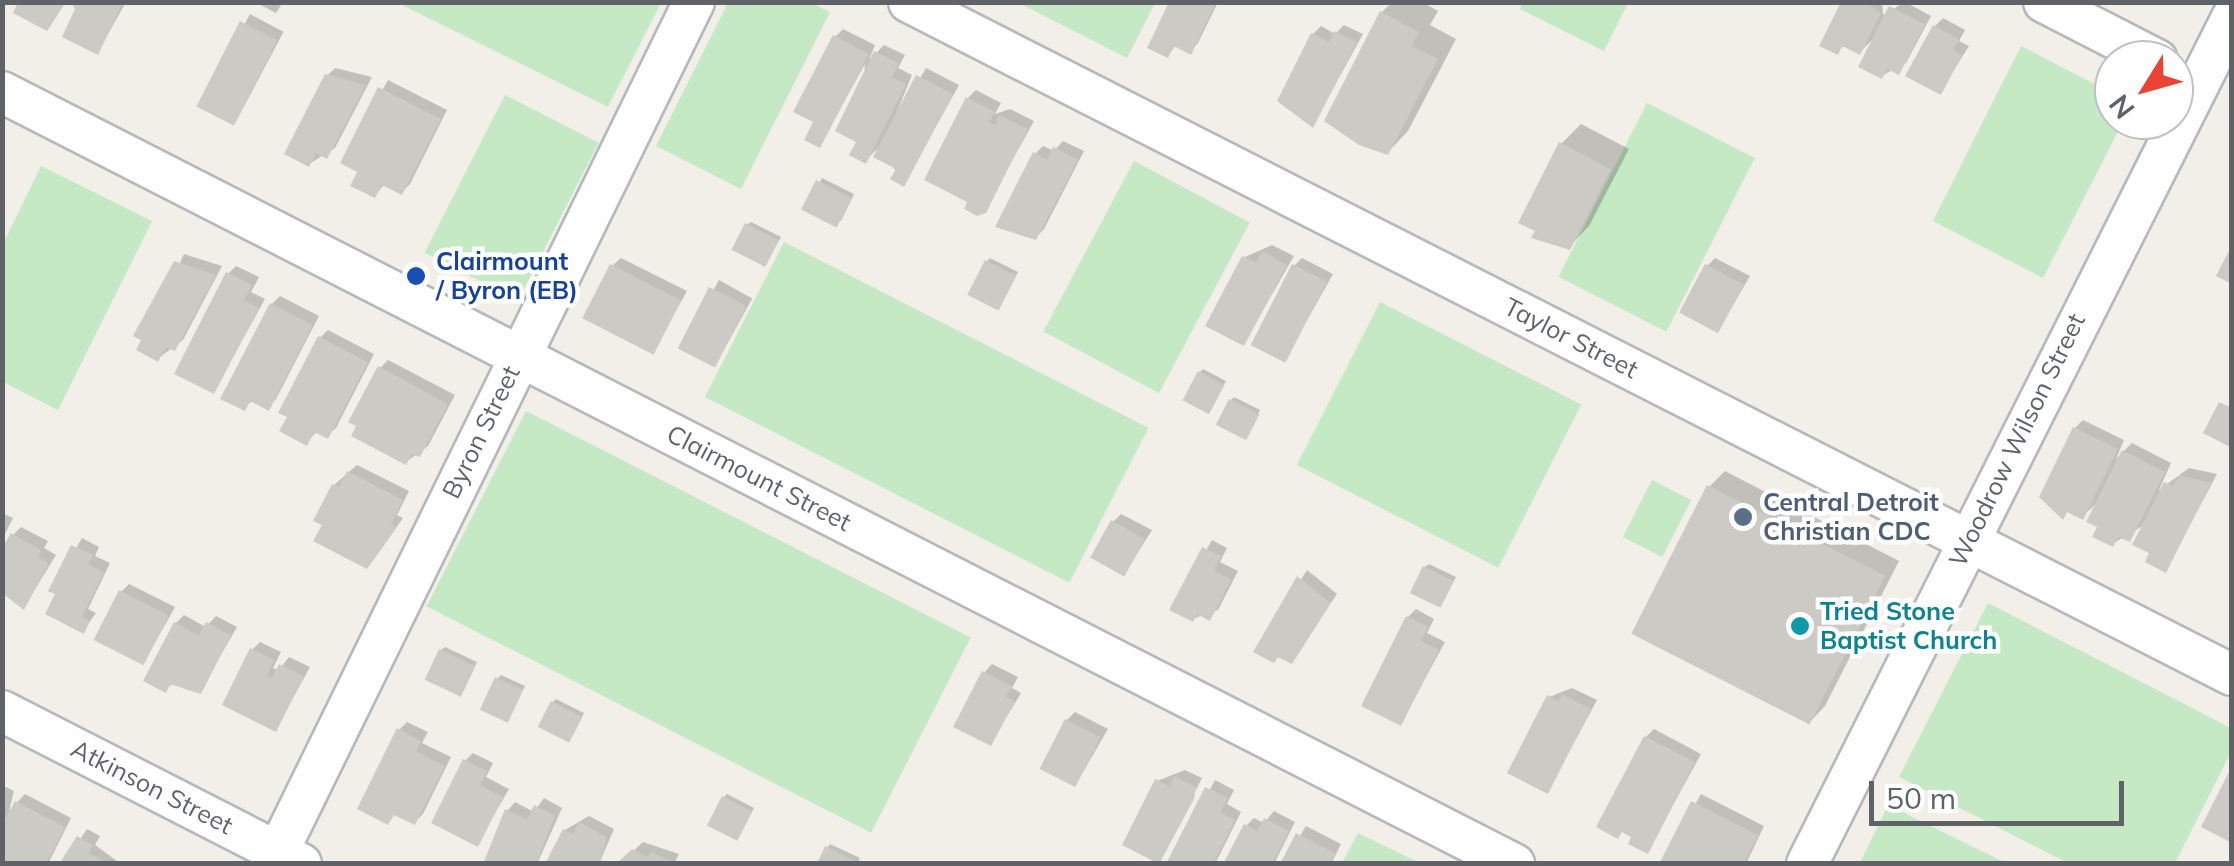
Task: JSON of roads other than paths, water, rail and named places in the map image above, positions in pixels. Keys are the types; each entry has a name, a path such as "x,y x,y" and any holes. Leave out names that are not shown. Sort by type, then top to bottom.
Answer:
{"street":[{"name":"Byron Street","path":"284,860 519,355 694,2"},
{"name":"Taylor Street","path":"909,2 2232,675"},
{"path":"2044,2 2117,40"},
{"name":"Woodrow Wilson Street","path":"1808,864 2232,18"},
{"name":"Clairmount Street","path":"2,92 1514,864"},
{"name":"Atkinson Street","path":"2,711 284,860"}],"place":[{"name":"Clairmount / Byron (EB)","path":"416,276"},
{"name":"Central Detroit Christian CDC","path":"1743,517"},
{"name":"Tried Stone Baptist Church","path":"1800,626"}]}
